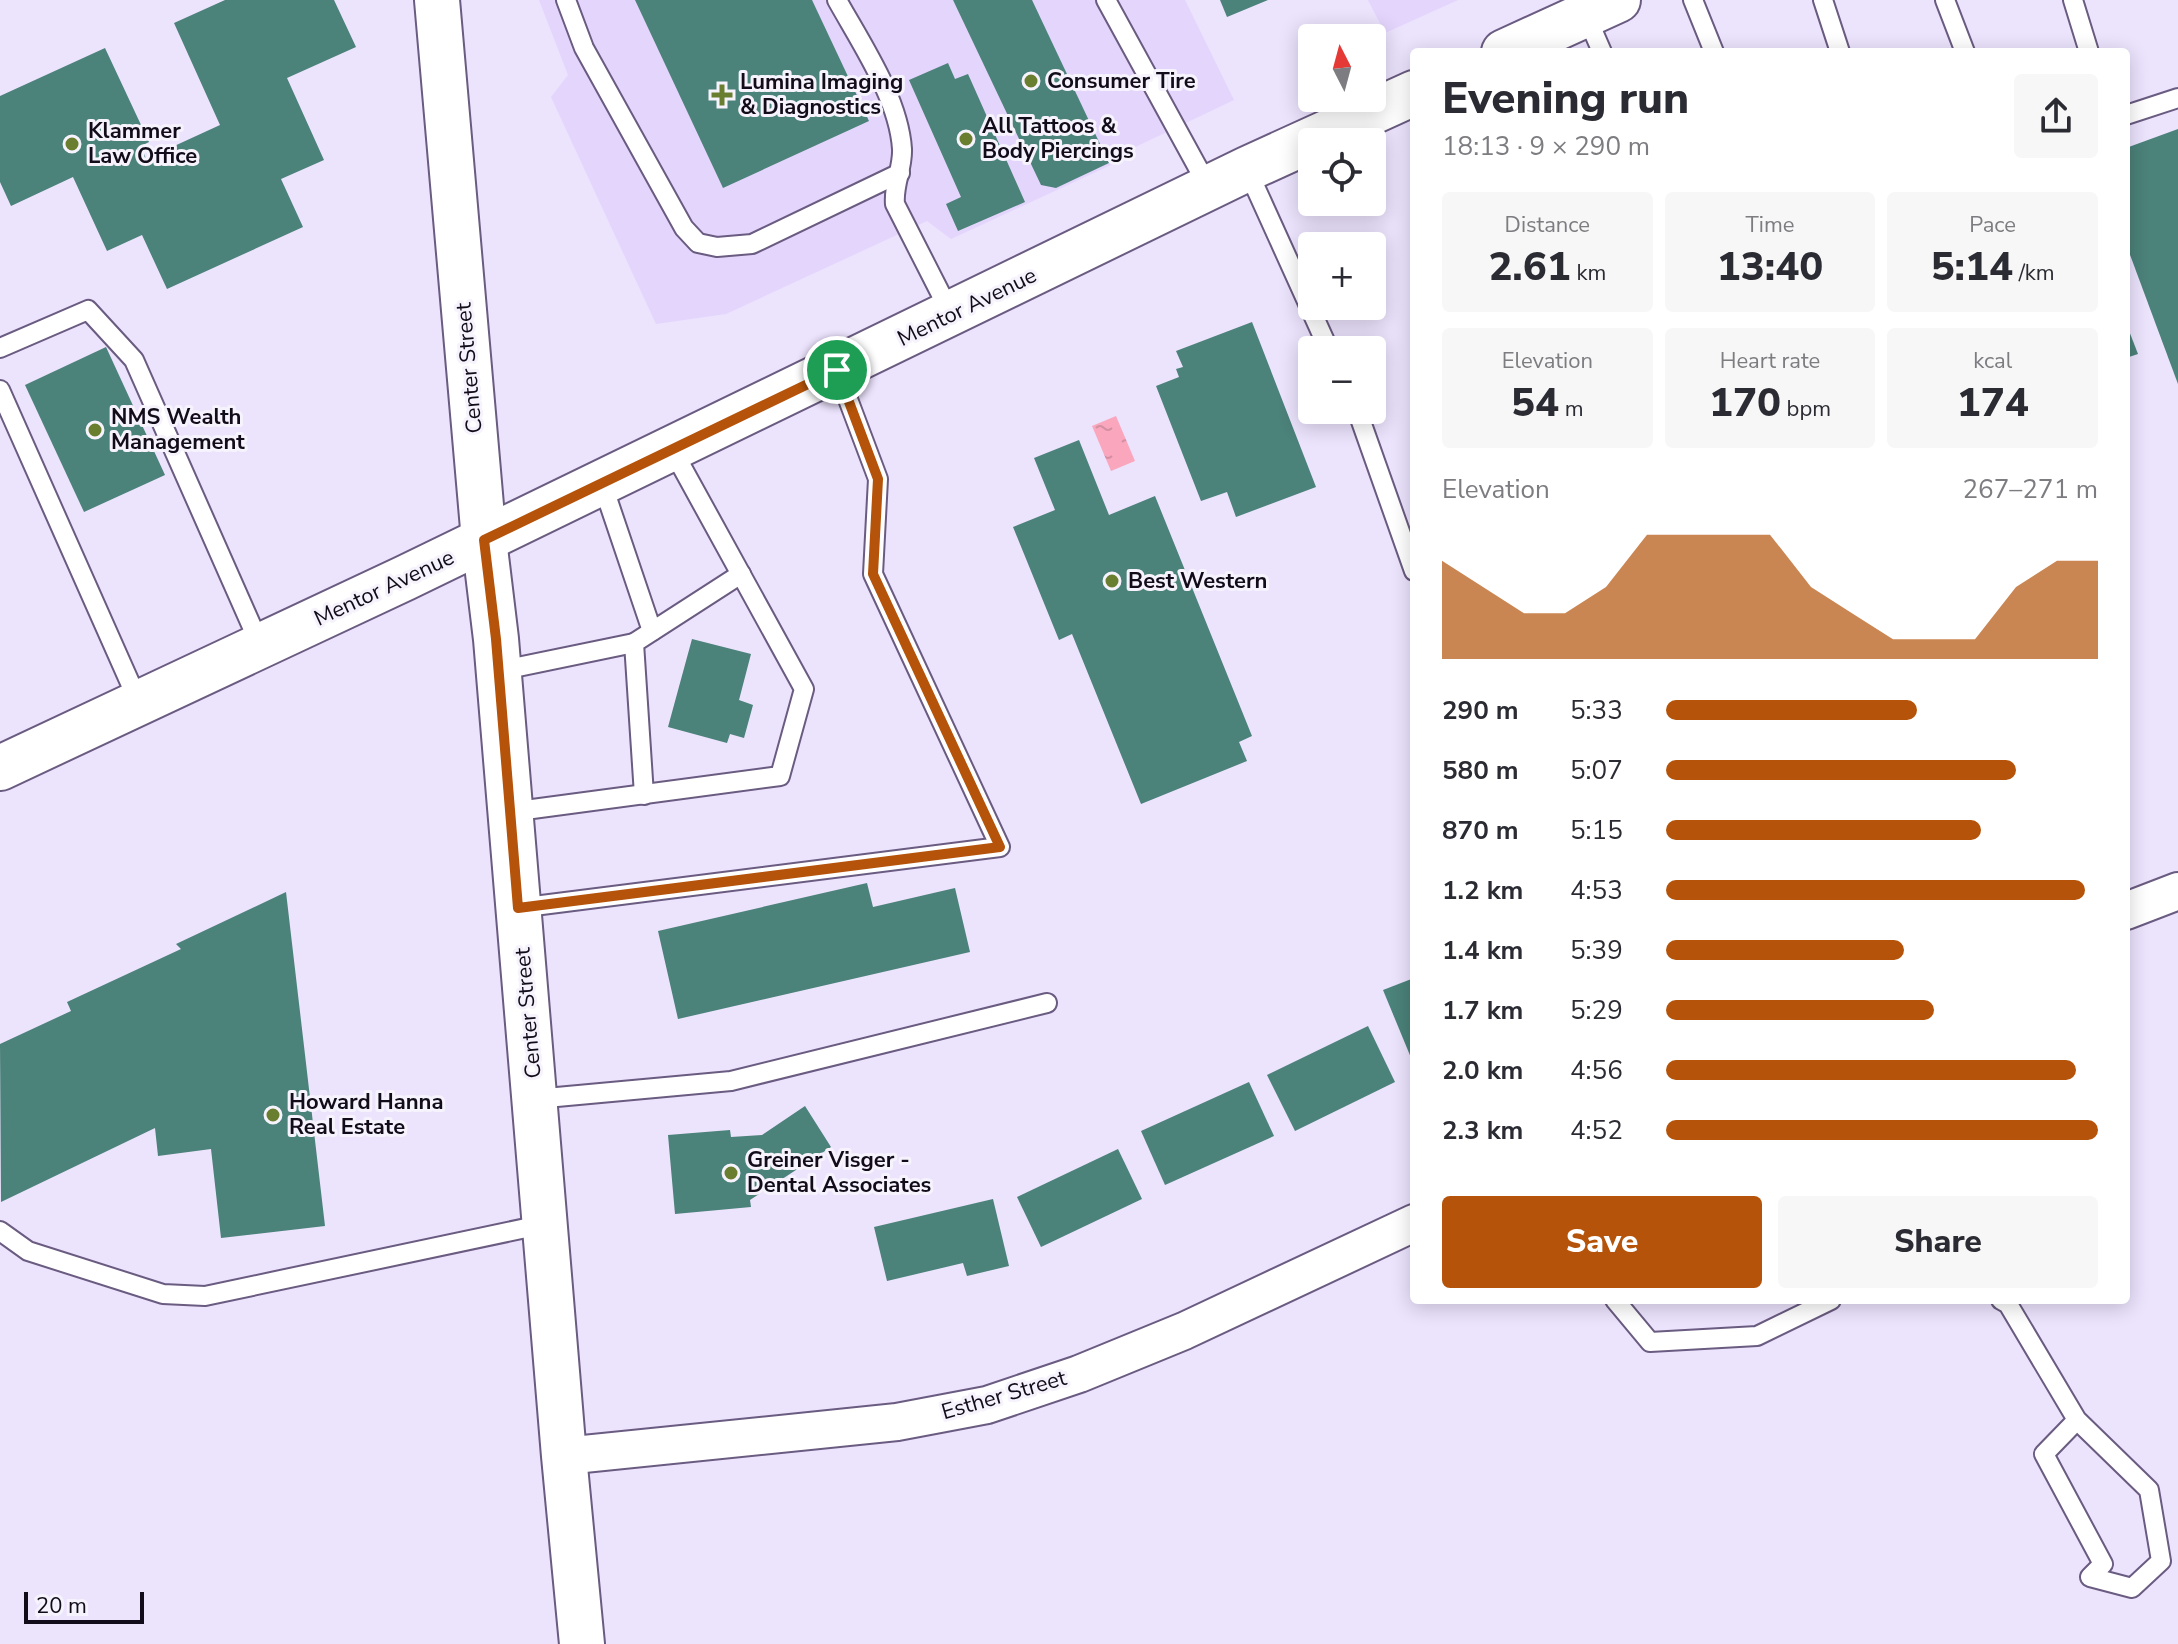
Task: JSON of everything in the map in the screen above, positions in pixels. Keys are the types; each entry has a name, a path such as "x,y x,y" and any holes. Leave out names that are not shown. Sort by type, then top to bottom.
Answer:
{"main road":[{"name":"Center Street","path":"437,0 582,1644"},
{"path":"1517,48 1602,22"},
{"name":"Mentor Avenue","path":"0,768 261,647 1228,179 1410,95"}],"street":[{"path":"2130,909 2178,891"},
{"name":"Esther Street","path":"564,1456 897,1422 987,1405 1079,1374 1184,1331 1410,1225"}],"lane":[{"path":"566,0 592,62 684,228 698,243 717,247 752,244 900,173"},
{"path":"837,0 891,103 901,133 903,153 894,193 895,204 952,315"},
{"path":"1106,0 1228,179 1321,336"},
{"path":"1693,0 1712,48"},
{"path":"1823,0 1839,48"},
{"path":"1945,0 1963,48"},
{"path":"2073,0 2088,48"},
{"path":"2130,114 2178,98"},
{"path":"0,348 88,310 134,360 261,647"},
{"path":"518,908 1000,847 873,574 878,479 837,370"},
{"path":"0,390 139,703"},
{"path":"1362,424 1410,560"},
{"path":"510,812 780,776 804,689 672,449"},
{"path":"602,483 652,631"},
{"path":"498,671 634,643 741,574"},
{"path":"634,643 644,795"},
{"path":"535,1099 731,1081 1047,1003"},
{"path":"0,1231 28,1251 163,1294 205,1296 545,1224"},
{"path":"1618,1304 1650,1342 1757,1336 1823,1304"},
{"path":"2008,1304 2077,1420 2149,1490 2161,1561 2132,1588 2090,1577 2103,1564 2044,1454 2077,1420"}],"shaded area":[{"path":"539,0 1185,0 1234,100 1129,150 1113,164 951,239 927,221 726,314 656,324 551,97 568,75"},
{"path":"1368,0 1458,0 1386,33 1386,24 1380,24"}],"water":[{"path":"1116,416 1135,461 1111,471 1092,426"}],"building":[{"name":"Klammer Law Office","path":"225,0 334,0 356,47 287,78 324,160 281,179 303,227 167,289 142,235 107,251 73,177 11,206 0,182 0,96 105,48 149,142 141,146 146,159 220,125 174,23"},
{"path":"635,0 812,0 869,121 723,188"},
{"name":"Consumer Tire","path":"953,0 1032,0 1109,163 1056,188 1041,185"},
{"path":"1220,0 1268,0 1227,17"},
{"name":"All Tattoos & Body Piercings","path":"948,63 955,79 968,74 1025,202 958,231 946,204 961,197 909,80"},
{"path":"2178,129 2178,384 2130,255 2130,147"},
{"path":"1252,322 1316,487 1236,517 1227,492 1201,501 1156,386 1179,377 1176,369 1183,367 1176,351"},
{"path":"2130,333 2138,354 2130,357"},
{"name":"NMS Wealth Management","path":"106,347 165,475 84,512 25,385"},
{"name":"Best Western","path":"1079,440 1109,515 1155,496 1252,736 1239,742 1247,761 1141,804 1072,634 1059,640 1013,527 1055,510 1034,458"},
{"path":"692,639 751,654 739,700 753,705 744,738 730,734 727,743 668,727"},
{"path":"867,883 873,907 955,888 970,952 678,1019 658,931"},
{"path":"286,892 325,1226 221,1238 211,1149 158,1156 155,1128 1,1202 0,1044 71,1011 67,1002 181,949 176,944"},
{"path":"1410,980 1410,1055 1383,990"},
{"path":"1368,1026 1395,1082 1295,1131 1267,1075"},
{"path":"1249,1082 1274,1136 1165,1185 1141,1131"},
{"name":"Greiner Visger - Dental Associates","path":"805,1106 831,1147 750,1200 751,1207 675,1214 668,1135 730,1130 731,1137 762,1135"},
{"path":"1118,1149 1142,1199 1041,1247 1017,1197"},
{"path":"993,1199 1009,1266 967,1276 963,1263 887,1281 874,1227"}],"place":[{"name":"Consumer Tire","path":"1031,81"},
{"name":"Lumina Imaging & Diagnostics","path":"722,95"},
{"name":"All Tattoos & Body Piercings","path":"966,139"},
{"name":"Klammer Law Office","path":"72,144"},
{"name":"NMS Wealth Management","path":"95,430"},
{"name":"Best Western","path":"1112,581"},
{"name":"Howard Hanna Real Estate","path":"273,1115"},
{"name":"Greiner Visger - Dental Associates","path":"731,1173"}],"route":[{"path":"837,370 878,479 873,574 1000,847 518,908 496,639 484,540 837,370"}]}
